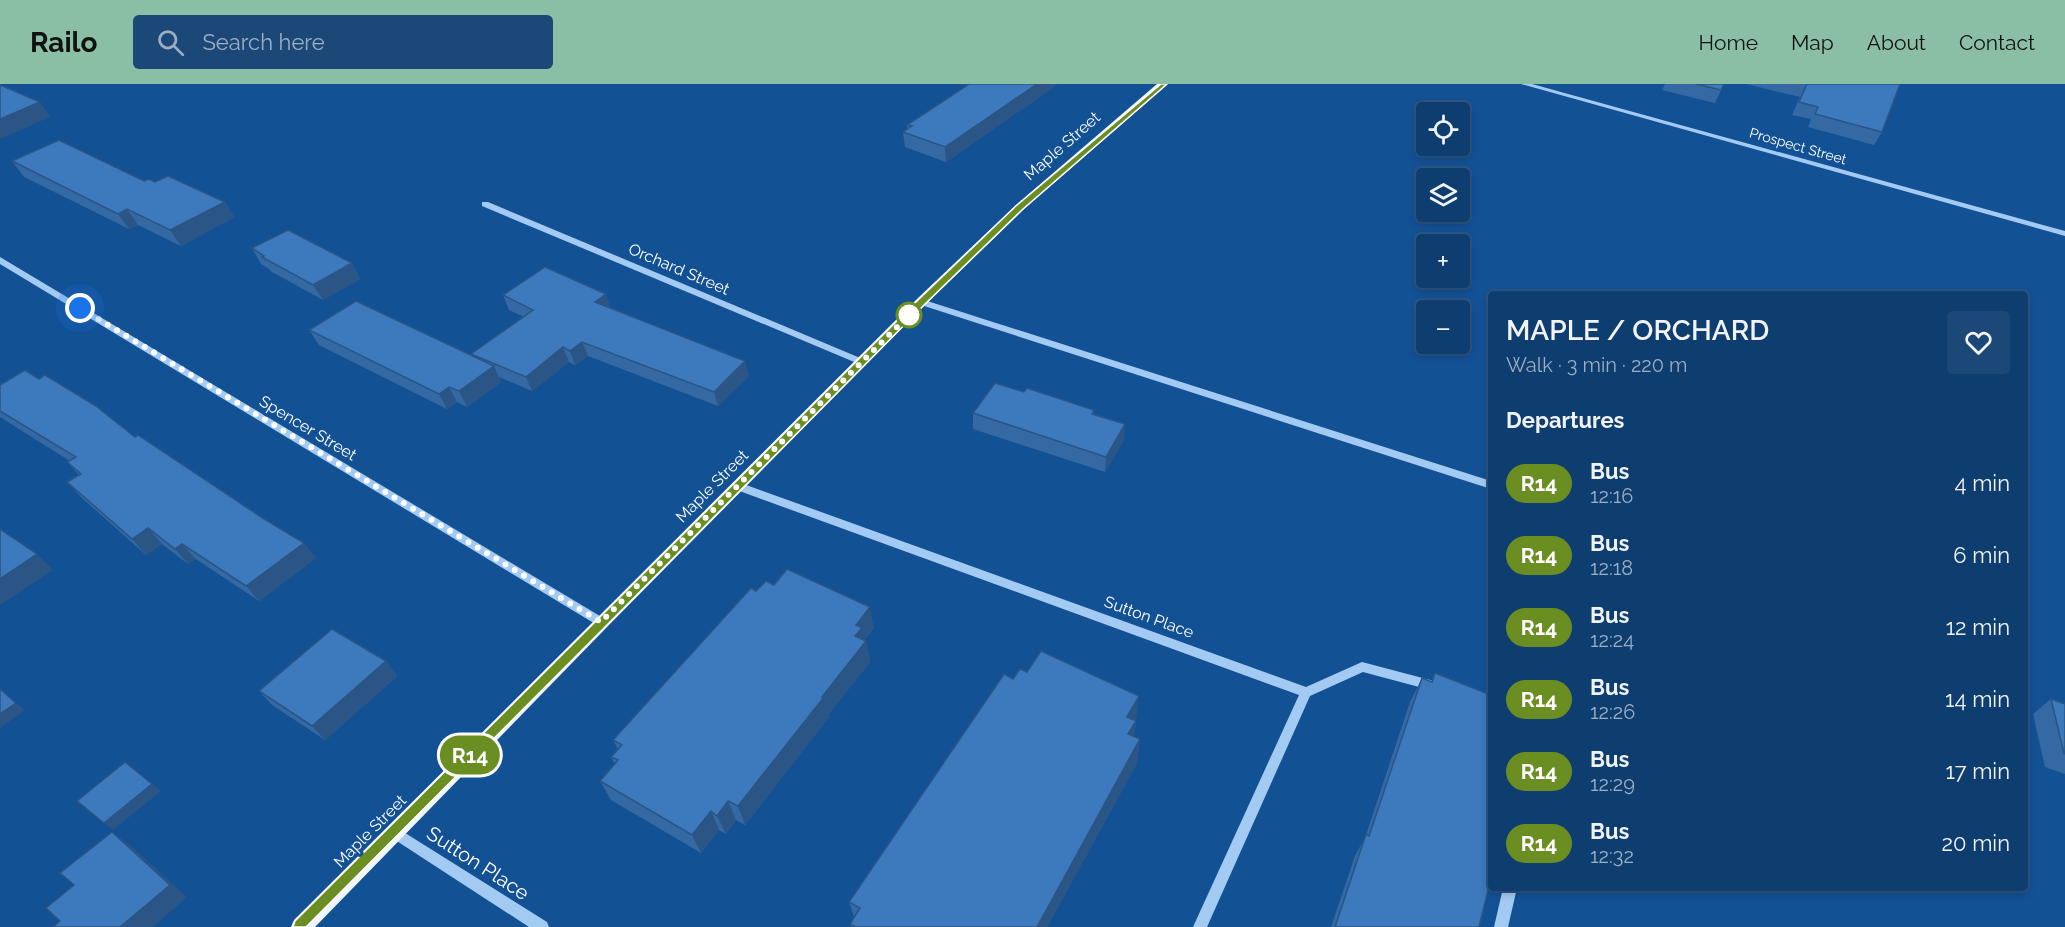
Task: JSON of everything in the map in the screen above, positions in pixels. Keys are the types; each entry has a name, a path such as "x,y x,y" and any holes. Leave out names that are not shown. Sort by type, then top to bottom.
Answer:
{"main road":[{"name":"Maple Street","path":"301,927 601,622 921,302 1020,207 1163,84"}],"street":[{"name":"Prospect Street","path":"1524,84 2065,234"},
{"name":"Orchard Street","path":"484,204 862,362"},
{"name":"Spencer Street","path":"0,260 601,622"},
{"path":"921,302 1488,484"},
{"name":"Sutton Place","path":"738,486 1306,692"},
{"path":"1200,927 1306,692 1362,667 1448,689"},
{"name":"Sutton Place","path":"394,832 542,927"},
{"path":"1502,927 1508,891"}],"building":[{"path":"969,84 1037,84 945,147 903,132 912,126 907,125"},
{"path":"1696,84 1724,84 1721,90"},
{"path":"1807,84 1900,84 1882,132 1815,114 1818,107 1799,102"},
{"path":"0,85 40,102 0,119"},
{"path":"59,140 144,181 149,179 155,182 168,176 225,202 170,230 127,209 118,214 12,161"},
{"path":"288,230 352,263 313,285 262,257 264,256 252,248"},
{"path":"545,267 606,294 595,302 745,361 714,392 582,342 570,351 563,347 526,377 471,354 533,310 503,295"},
{"path":"356,301 494,366 459,391 449,387 439,394 309,330"},
{"path":"25,370 39,379 45,375 96,406 135,437 138,435 304,543 246,586 182,544 175,549 148,528 132,539 67,482 81,474 67,462 76,457 0,411 0,385"},
{"path":"995,383 1024,392 1027,388 1094,410 1092,414 1125,424 1106,457 973,413"},
{"path":"0,529 37,554 0,579"},
{"path":"787,569 870,607 856,625 862,628 855,636 866,641 738,806 728,801 717,816 711,811 692,835 600,781 618,760 611,757 622,745 613,740 751,588 756,591 766,581 774,585"},
{"path":"332,629 386,661 312,726 259,691"},
{"path":"1041,651 1139,696 1127,717 1136,721 1128,734 1140,739 1037,927 856,927 850,924 860,908 849,902 1004,674 1013,679 1020,669 1027,672"},
{"path":"1435,673 1488,694 1488,890 1479,927 1335,927 1366,834 1369,836 1422,678 1432,682"},
{"path":"0,689 16,703 0,714"},
{"path":"2051,699 2065,704 2065,754 2064,753"},
{"path":"125,762 152,784 104,823 77,801"},
{"path":"112,832 170,885 120,927 53,927 60,921 46,908 74,885 60,873"}],"bus line":[{"name":"R14","path":"301,927 601,622 921,302 1020,207 1163,84"}],"route":[{"path":"80,308 601,622 909,315"}]}
